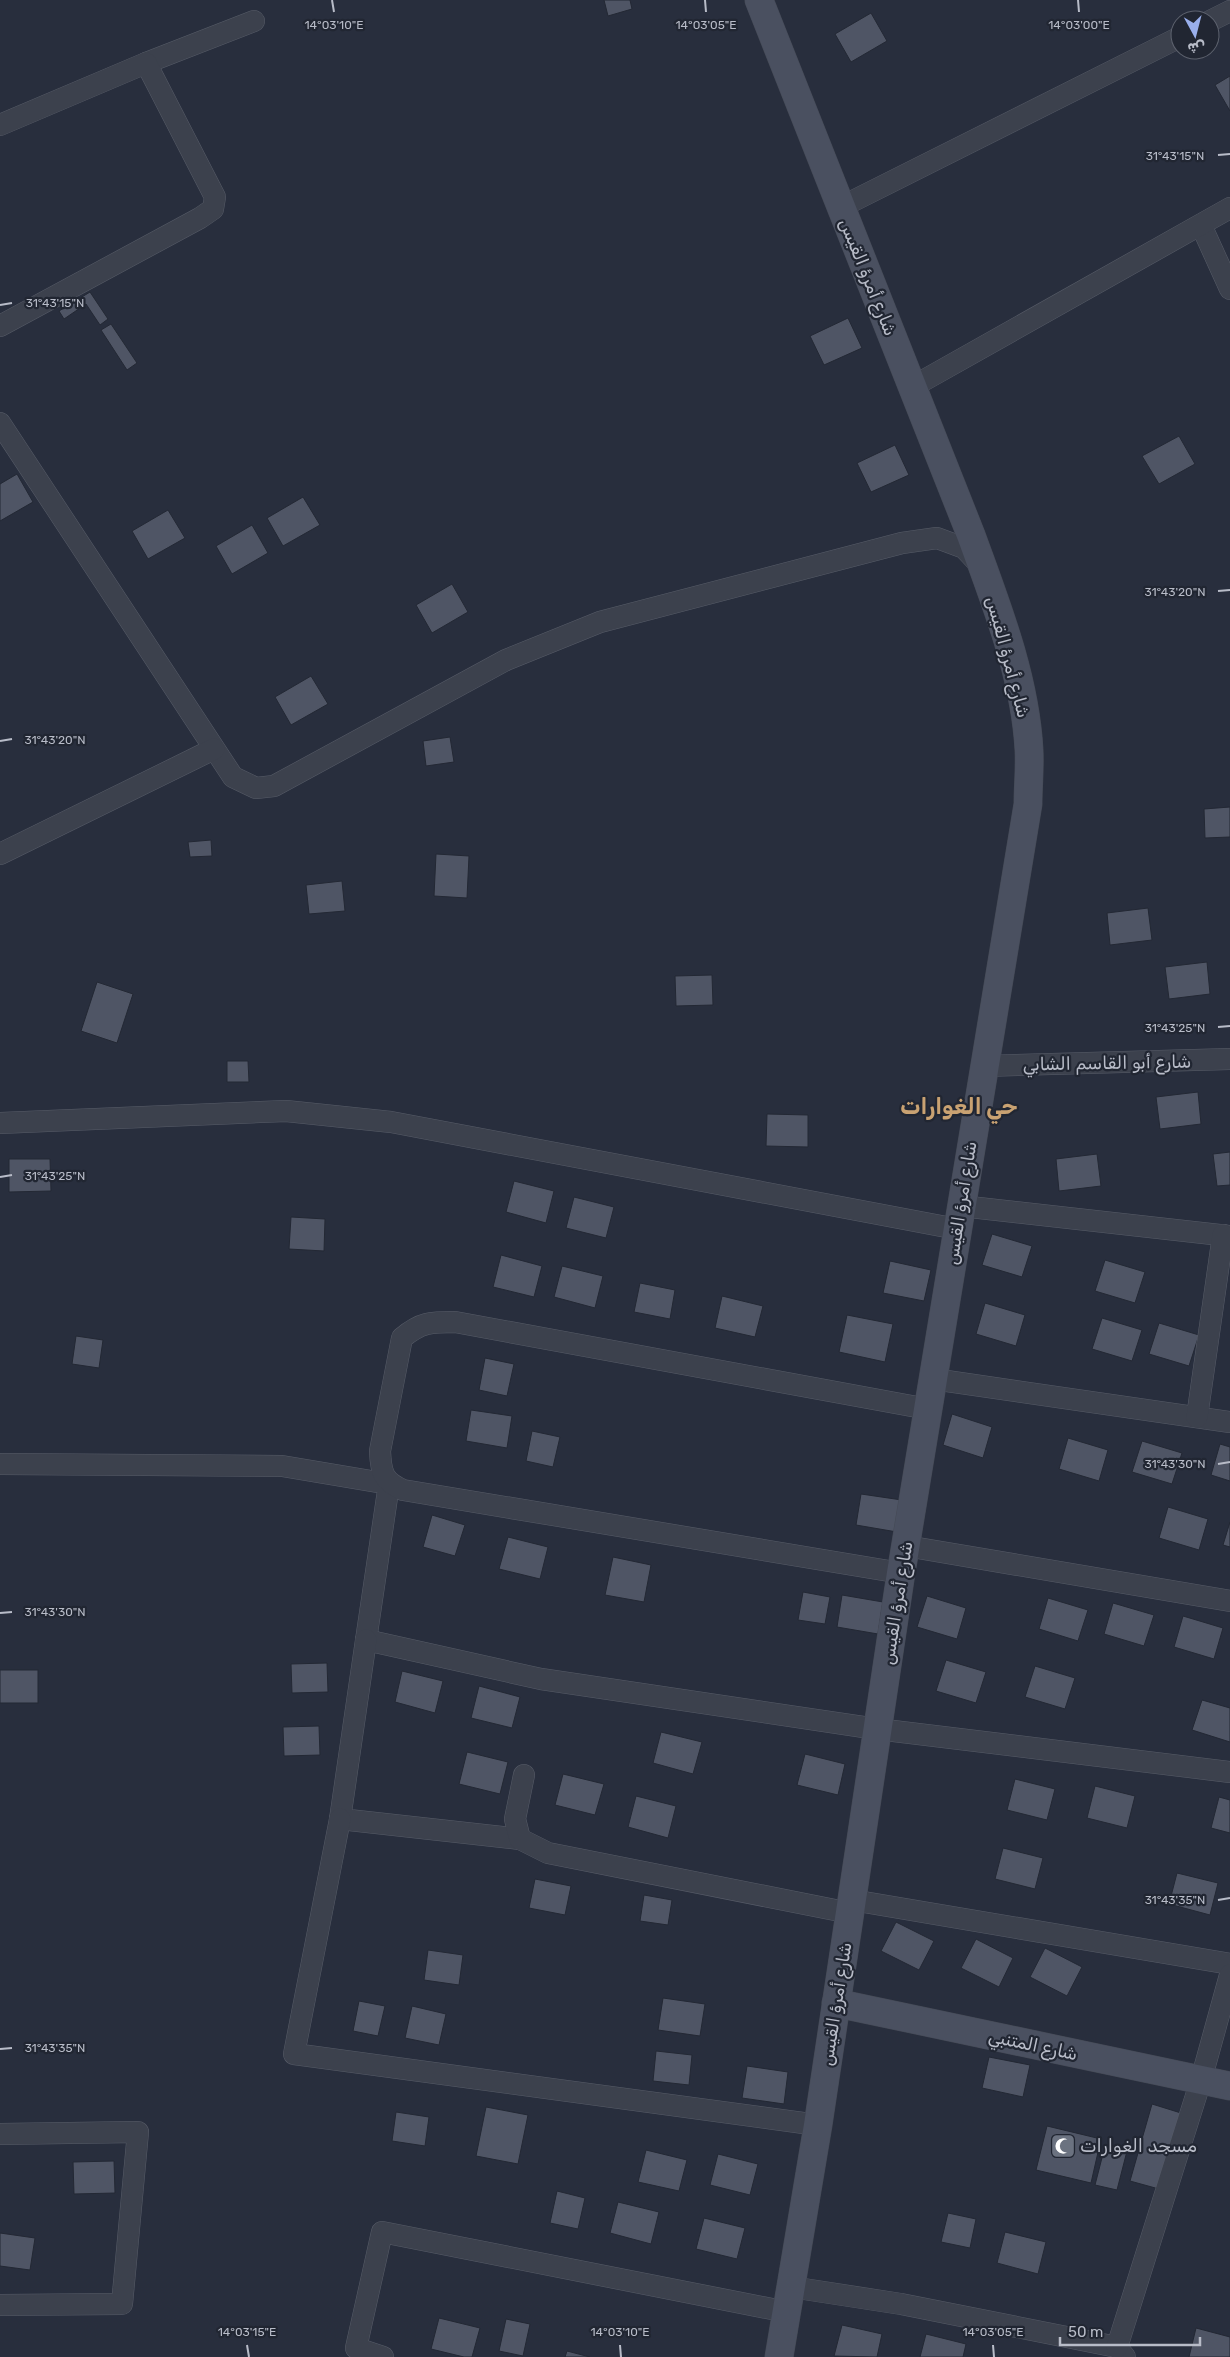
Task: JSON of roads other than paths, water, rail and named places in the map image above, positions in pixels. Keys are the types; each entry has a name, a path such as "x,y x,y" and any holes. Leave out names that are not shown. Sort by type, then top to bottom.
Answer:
{"street":[{"name":"شارع أمرؤ القيس","path":"759,0 983,569 1000,617 1022,698 1029,750 1028,804 901,1573 818,2125 779,2357"},
{"path":"0,125 146,63 254,21"},
{"path":"840,207 1170,41"},
{"path":"0,326 200,218 213,209 215,197 146,63"},
{"path":"912,387 1230,208"},
{"path":"1201,224 1230,288"},
{"path":"0,423 232,777 256,788 274,786 506,660 600,622 902,543 937,538 964,548 983,569"},
{"path":"1,857 214,749"},
{"name":"شارع أبو القاسم الشابي","path":"984,1066 1230,1060"},
{"path":"0,1123 286,1111 391,1122 959,1218 1227,1235 1197,1417"},
{"path":"818,2125 294,2054 340,1819 389,1484 380,1469 380,1451 402,1338 414,1328 430,1322 455,1322 928,1409"},
{"path":"933,1378 1230,1422"},
{"path":"0,1464 282,1466 389,1484 403,1490 901,1573"},
{"path":"906,1546 1230,1601"},
{"path":"366,1640 542,1679 877,1729 1230,1772"},
{"path":"520,1839 515,1819 524,1776"},
{"path":"340,1819 520,1839 548,1853 851,1907 1230,1964"},
{"path":"383,2357 356,2348 382,2232 789,2299 901,2304 1121,2352 1230,1975"},
{"name":"شارع المتنبي","path":"836,2004 1230,2086"},
{"path":"0,2134 138,2132 122,2304 0,2305"}],"place":[{"name":"مسجد الغوارات","path":"1063,2146"}],"district":[{"name":"حي الغوارات","path":"959,1106"}]}
